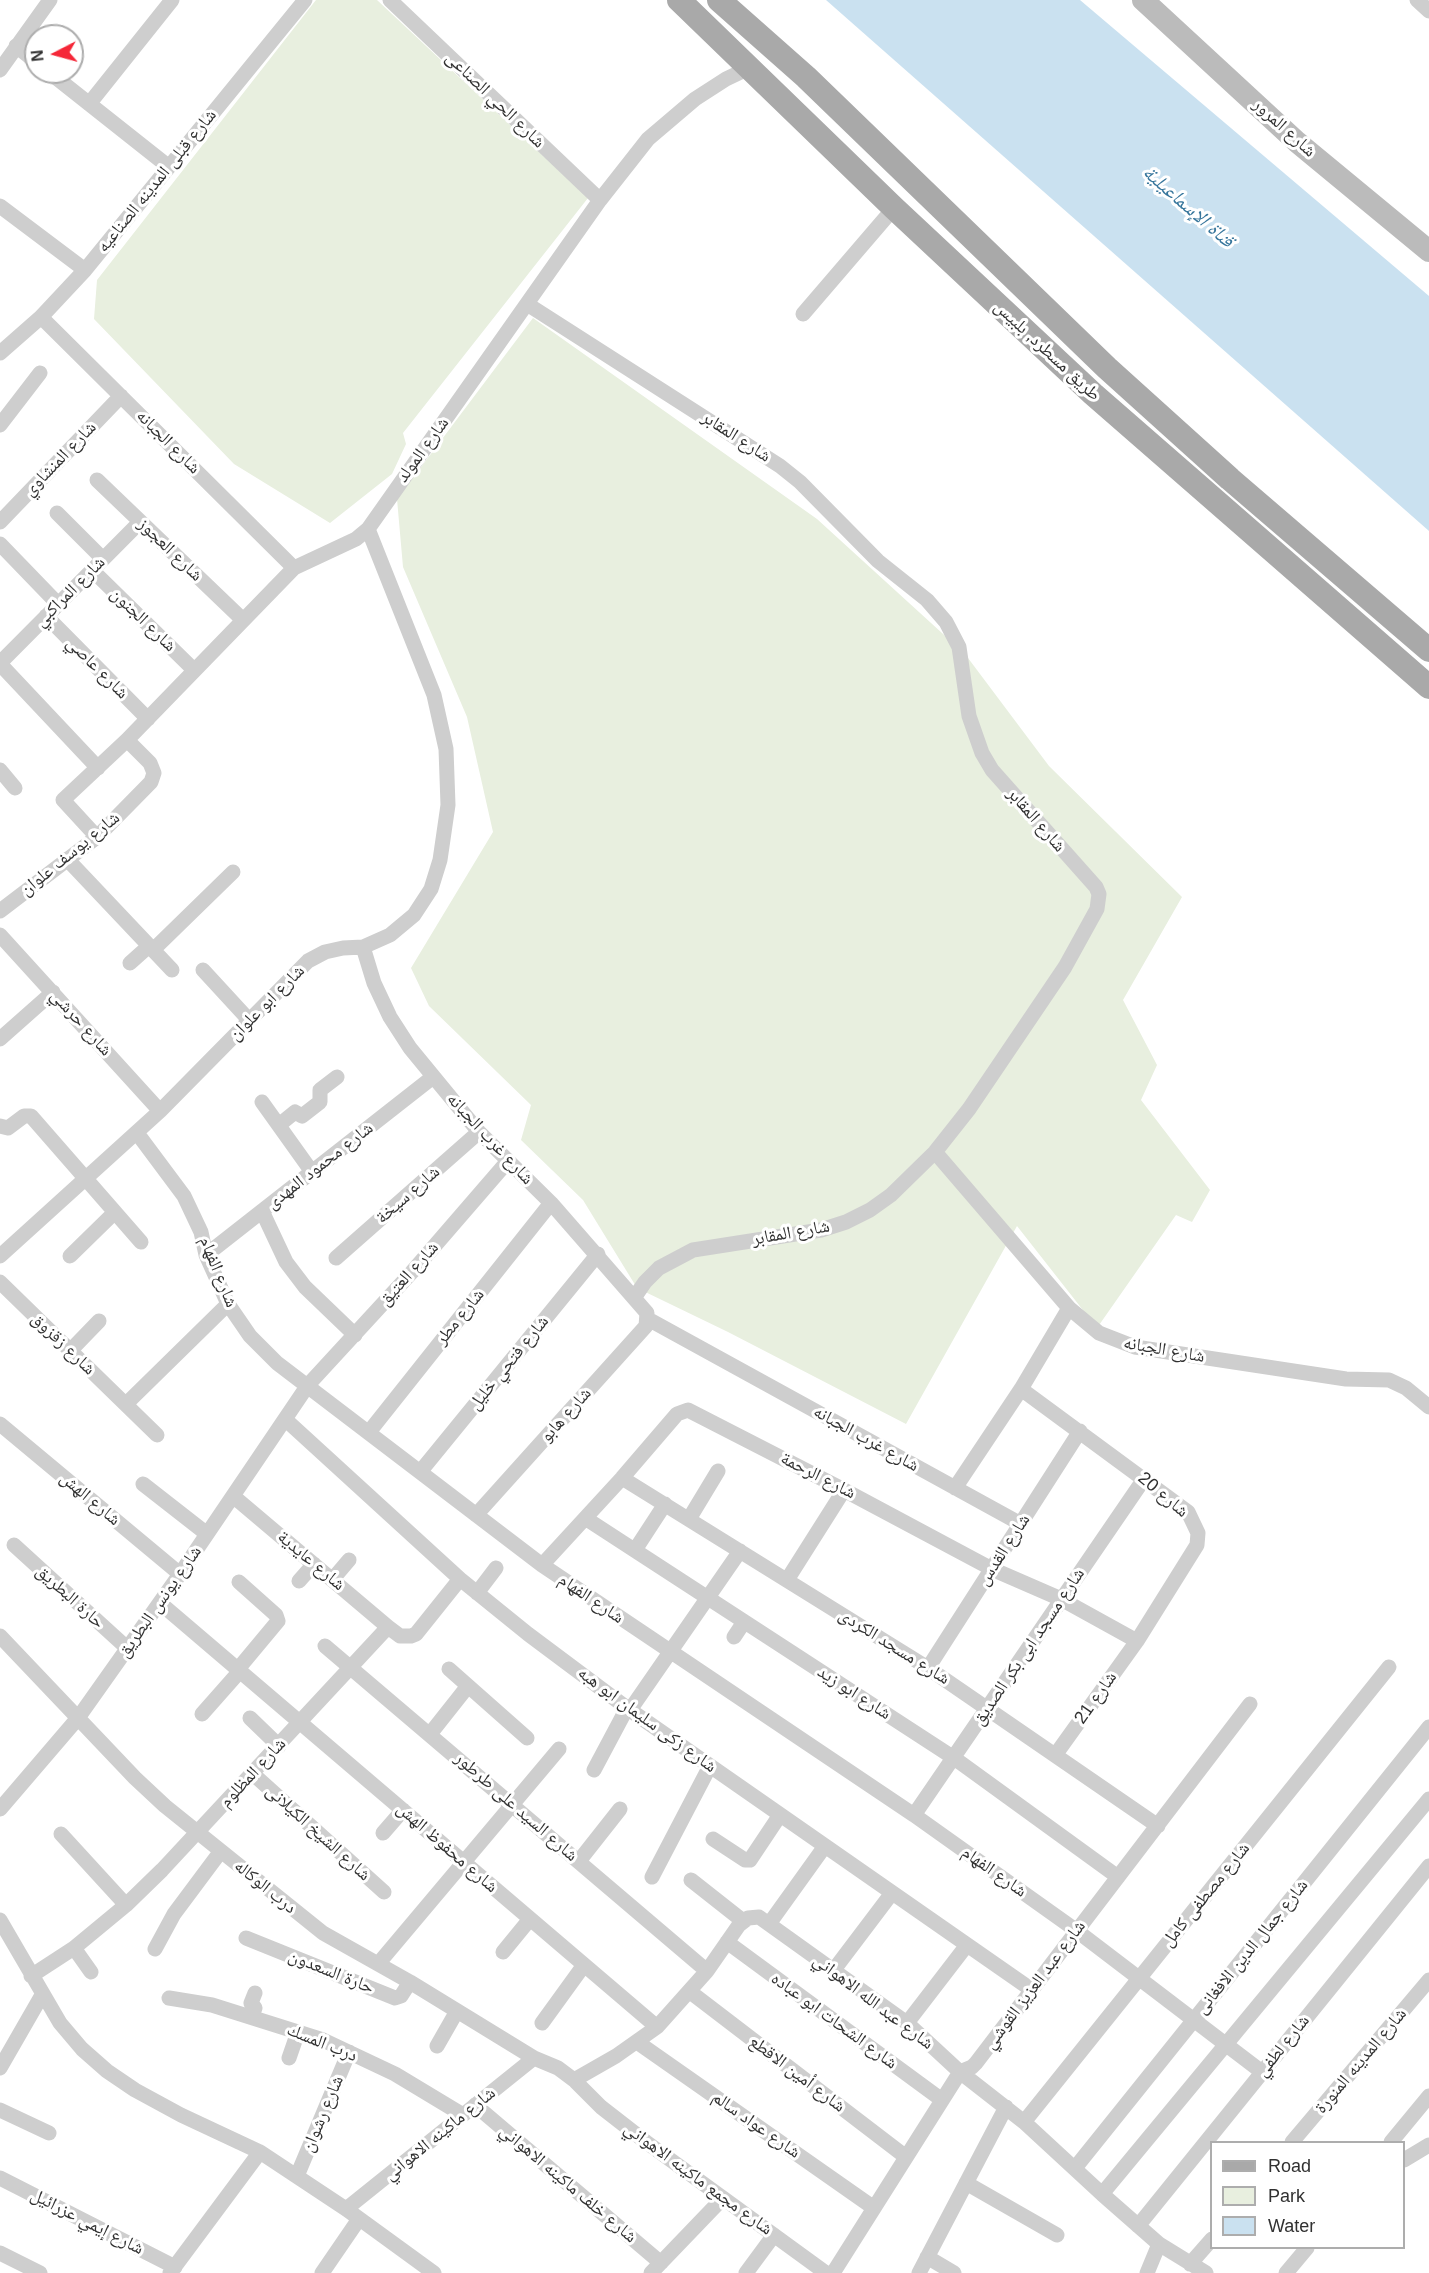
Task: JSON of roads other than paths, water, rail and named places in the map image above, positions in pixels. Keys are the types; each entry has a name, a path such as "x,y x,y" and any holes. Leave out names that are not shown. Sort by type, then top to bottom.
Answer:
{"main road":[{"name":"طريق مسطرد, بلبيس","path":"679,0 894,208 1093,394 1429,687"},
{"name":"طريق مسطرد, بلبيس","path":"719,0 806,77 1107,368 1230,479 1429,650"},
{"name":"شارع المرور","path":"1148,2 1298,142 1429,251"},
{"path":"784,102 806,77"}],"street":[{"path":"0,70 50,0"},
{"path":"89,104 172,0"},
{"name":"شارع قبلى المدينه الصناعيه","path":"0,353 41,317 85,270 304,0"},
{"name":"شارع الحي الصناعى","path":"390,0 600,200"},
{"path":"1417,0 1429,10"},
{"path":"16,46 24,52"},
{"name":"شارع المولد","path":"97,837 63,800 148,719 294,567 356,539 368,529 600,200 648,139 695,99 749,69"},
{"path":"64,84 169,167"},
{"path":"0,206 85,270"},
{"path":"803,314 894,208"},
{"name":"شارع المقابر","path":"527,304 780,466 800,482 878,561 927,600 946,622 959,647 969,716 982,753 992,770 1096,887 1099,894 1097,909 1065,967 969,1109 935,1152 891,1195 870,1210 846,1222 821,1230 693,1250 659,1269 645,1282 634,1298"},
{"name":"شارع الجبانه","path":"41,317 294,567"},
{"path":"0,425 40,373"},
{"name":"شارع المنشاوي","path":"0,522 121,396"},
{"name":"شارع العجوز","path":"97,480 243,620"},
{"name":"شارع الجنون","path":"57,513 98,565 194,670"},
{"name":"شارع المراكبي","path":"0,664 140,522"},
{"name":"شارع ابو علوان","path":"0,1257 160,1111 308,961 325,952 363,947 390,935 414,915 431,889 440,860 448,805 446,749 434,695 368,529"},
{"path":"3,553 58,604"},
{"name":"شارع عاصي","path":"46,616 148,719"},
{"path":"0,664 98,768"},
{"name":"شارع يوسف علوان","path":"0,911 97,837 152,782 150,763 127,740"},
{"path":"0,770 15,788"},
{"path":"67,859 172,970"},
{"path":"130,963 151,948 233,872"},
{"name":"شارع حرشي","path":"0,935 160,1111"},
{"name":"شارع غرب الجبانه","path":"363,947 374,983 390,1017 410,1048 479,1132 551,1203 598,1254 648,1316 1021,1524"},
{"path":"203,970 249,1020"},
{"path":"0,1039 53,992"},
{"path":"279,1125 295,1112 303,1116 320,1102 320,1090 337,1077"},
{"name":"شارع محمود المهدى","path":"206,1255 434,1077"},
{"path":"262,1102 312,1172"},
{"path":"0,1126 8,1128 24,1116 30,1116 141,1242"},
{"name":"شارع سيخة","path":"336,1258 479,1132"},
{"name":"شارع الفهام","path":"137,1133 184,1196 201,1232 206,1255 228,1305 256,1343 276,1363 308,1385 542,1565 914,1815 1140,1978"},
{"name":"شارع الجبانه","path":"935,1152 1069,1308 1099,1333 1135,1347 1346,1379 1389,1380 1406,1388 1429,1407"},
{"name":"شارع العتيق","path":"308,1385 508,1161"},
{"name":"شارع مطر","path":"369,1432 551,1203"},
{"path":"262,1211 286,1262 305,1287 355,1335"},
{"path":"70,1256 115,1212"},
{"name":"شارع فتحي خليل","path":"420,1472 598,1254"},
{"name":"شارع زقزوق","path":"0,1282 157,1435"},
{"path":"126,1404 228,1305"},
{"path":"955,1488 1021,1389 1069,1308"},
{"name":"شارع هابو","path":"476,1515 646,1326 648,1316"},
{"path":"70,1351 99,1321"},
{"name":"شارع يونس البطريق","path":"0,1809 78,1718 160,1603 308,1385"},
{"name":"شارع 20","path":"1021,1389 1188,1512 1198,1533 1197,1545 1137,1641"},
{"name":"شارع الرحمة","path":"542,1565 622,1478 677,1413 688,1410 992,1569 1060,1599 1137,1641"},
{"name":"شارع زكى سليمان ابو هبه","path":"286,1420 460,1579 528,1634 629,1709 1032,1990"},
{"name":"شارع الهش","path":"0,1424 180,1574"},
{"name":"شارع القدس","path":"928,1668 1080,1431"},
{"path":"689,1520 718,1471"},
{"name":"شارع مسجد الكردى","path":"622,1478 928,1668 988,1707 1158,1826"},
{"name":"شارع مسجد ابى بكر الصديق","path":"914,1815 1144,1479"},
{"path":"143,1484 207,1534"},
{"path":"787,1580 844,1490"},
{"name":"شارع عايدية","path":"233,1496 388,1627"},
{"path":"635,1550 665,1504"},
{"name":"شارع ابو زيد","path":"585,1518 954,1758 1118,1877"},
{"name":"حارة البطريق","path":"14,1545 127,1648"},
{"path":"594,1770 629,1709 740,1551"},
{"path":"332,1580 349,1560"},
{"path":"299,1581 314,1564"},
{"path":"477,1593 495,1568"},
{"path":"388,1627 400,1636 416,1634 460,1579"},
{"path":"202,1714 278,1621 276,1616 239,1582"},
{"name":"شارع محفوظ الهش","path":"160,1603 657,2027"},
{"path":"734,1637 744,1622"},
{"name":"شارع المظلوم","path":"31,1976 74,1948 126,1905 253,1774 388,1627"},
{"name":"درب الوكاله","path":"0,1636 135,1778 322,1933 411,1982 534,2058 548,2062 574,2080"},
{"name":"شارع 21","path":"1056,1754 1137,1641"},
{"name":"شارع السيد على طرطور","path":"325,1646 707,1971"},
{"name":"شارع مصطفى كامل","path":"1024,2122 1389,1667"},
{"path":"449,1670 528,1737"},
{"path":"430,1734 468,1686"},
{"name":"شارع عبد العزيز القوشي","path":"833,2273 960,2072 976,2063 1250,1704"},
{"path":"250,1718 279,1746"},
{"name":"شارع جمال الدين الافغانى","path":"1075,2168 1429,1727"},
{"path":"378,1964 560,1749"},
{"path":"652,1877 710,1766"},
{"name":"شارع الشيخ الكيلانى","path":"253,1774 384,1892"},
{"path":"1102,2194 1429,1799"},
{"path":"579,1861 620,1809"},
{"path":"383,1833 403,1810"},
{"path":"713,1839 745,1860 750,1860 780,1815"},
{"path":"61,1834 126,1905"},
{"path":"769,1924 825,1846"},
{"path":"155,1949 174,1914 221,1851"},
{"name":"شارع لطفي","path":"1138,2226 1429,1866"},
{"path":"574,2080 637,2043 657,2027 707,1971 743,1921 691,1880"},
{"path":"834,1971 892,1893"},
{"name":"شارع عبد الله الاهواني","path":"743,1921 759,1917 907,2023 960,2072 1024,2122 1159,2244 1206,2273"},
{"path":"503,1952 530,1919"},
{"path":"0,1920 42,1995 68,2032 82,2049 107,2071 135,2090 181,2115 260,2152 346,2209 433,2273"},
{"name":"حارة السعدون","path":"246,1938 395,1998 402,1996 411,1982"},
{"name":"شارع الشحات ابو عباده","path":"727,1942 942,2100"},
{"path":"907,2023 967,1945"},
{"path":"74,1948 91,1972"},
{"path":"542,2023 584,1965"},
{"path":"1140,1978 1262,2072"},
{"name":"شارع المدينه المنورة","path":"1294,2141 1429,1980"},
{"name":"شارع أمين الاقطع","path":"689,1991 906,2157"},
{"path":"252,2017 255,2007 251,2003 255,1992"},
{"path":"0,2068 4,2050 42,1995"},
{"name":"درب المسك","path":"169,1998 212,2005 298,2032 349,2052 469,2110"},
{"path":"437,2046 457,2011"},
{"path":"289,2058 298,2032"},
{"name":"شارع عواد سالم","path":"637,2043 874,2208"},
{"name":"شارع رشوان","path":"297,2176 349,2052"},
{"name":"شارع ماكينه الاهواني","path":"346,2209 534,2058"},
{"name":"شارع مجمع ماكينه الاهواني","path":"574,2080 601,2107 826,2273"},
{"path":"1392,2141 1429,2096"},
{"path":"919,2273 1006,2108"},
{"path":"0,2110 50,2133"},
{"name":"شارع خلف ماكينه الاهواني","path":"469,2110 656,2268"},
{"path":"1405,2159 1429,2145"},
{"path":"172,2270 260,2152"},
{"name":"شارع إيمي عزرائيل","path":"0,2178 172,2270"},
{"path":"966,2183 1057,2235"},
{"path":"656,2268 723,2198"},
{"path":"322,2273 359,2219"},
{"path":"746,2273 774,2235"},
{"path":"1190,2264 1210,2241"},
{"path":"1147,2273 1159,2244"},
{"path":"1286,2273 1305,2249"},
{"path":"0,2253 40,2273"},
{"path":"927,2257 954,2273"}],"water":[{"name":"قناة الإسماعيلية","path":"826,0 1080,0 1429,296 1429,531"}]}
